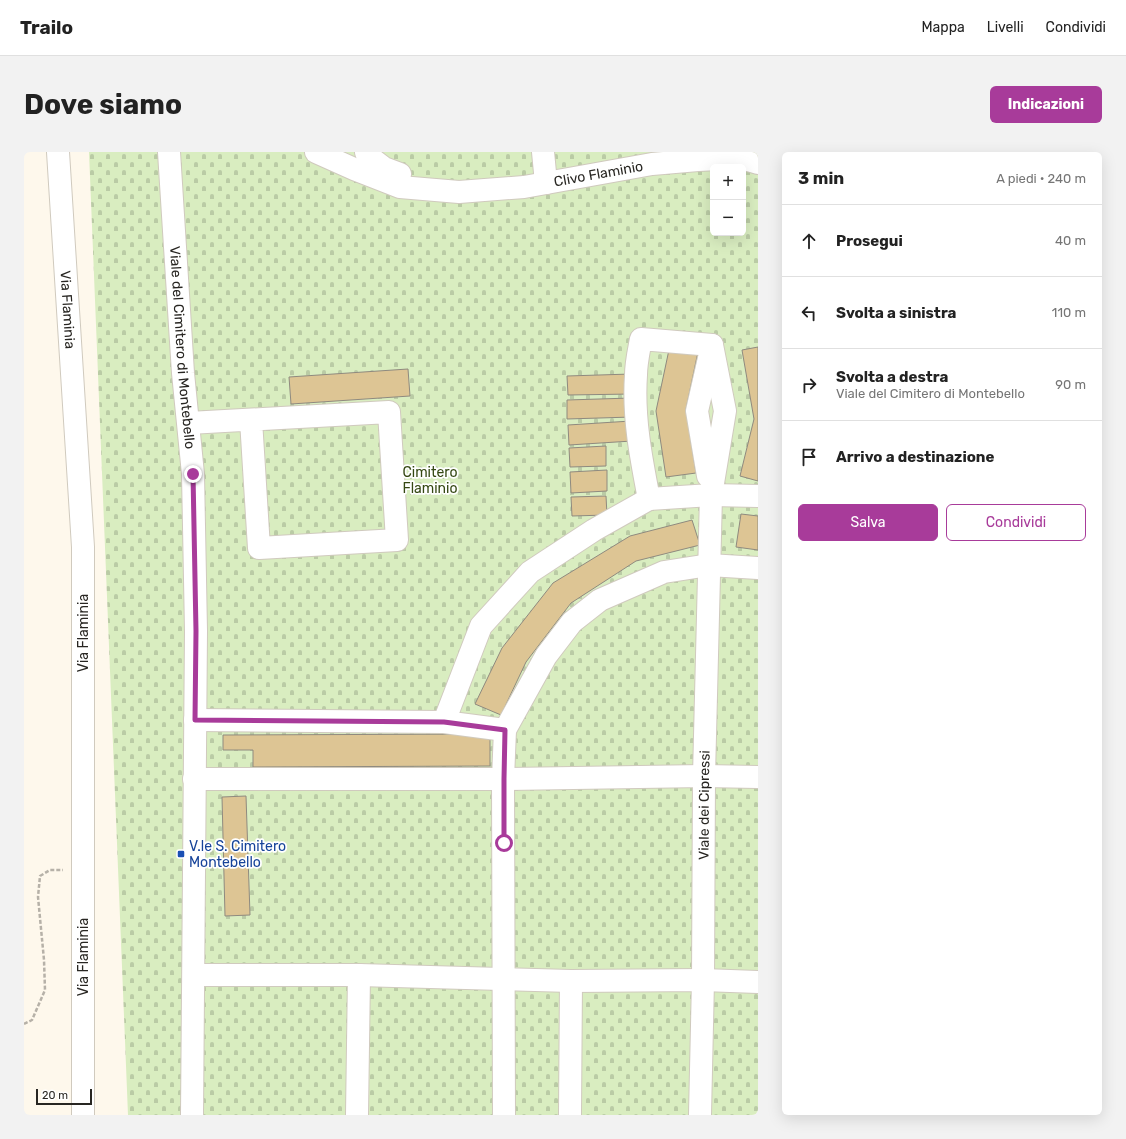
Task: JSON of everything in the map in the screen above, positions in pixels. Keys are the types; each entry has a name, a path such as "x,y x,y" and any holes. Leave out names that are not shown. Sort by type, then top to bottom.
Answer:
{"street":[{"name":"Via Flaminia","path":"58,152 83,547 83,1115"},
{"name":"Viale del Cimitero di Montebello","path":"168,152 183,372 193,474 196,631 192,1115"},
{"name":"Clivo Flaminio","path":"316,152 400,187 459,192 524,187 698,156 741,158 758,163"},
{"path":"366,152 367,155 384,168 438,190"},
{"path":"544,152 546,183"},
{"name":"Viale dei Cipressi","path":"649,499 640,454 635,410 636,374 641,338 712,345 697,411 711,495 704,776 703,980 700,1115"},
{"path":"189,423 389,412 397,540 259,548 251,420"},
{"path":"444,722 480,626 530,572 594,530 649,499 711,495 758,496"},
{"path":"504,1115 505,730 546,656 572,622 600,600 664,572 709,565 758,568"},
{"path":"195,720 444,722 505,730"},
{"path":"194,778 504,779 704,776 758,777"},
{"path":"194,975 359,975 571,981 703,980 758,982"},
{"path":"357,1115 359,975"},
{"path":"570,1115 571,981"}],"path":[{"path":"24,1024 32,1020 45,990 44,960 38,896 40,876 50,870"}],"green space":[{"name":"Cimitero Flaminio","path":"89,152 758,152 758,1115 128,1115"}],"building":[{"path":"670,345 698,352 686,409 696,473 666,477 656,411"},
{"path":"758,347 758,481 740,476 754,419 742,350"},
{"path":"408,369 410,396 291,404 289,377"},
{"path":"631,374 632,394 568,395 567,376"},
{"path":"631,398 632,417 567,419 567,400"},
{"path":"631,421 632,441 569,445 568,425"},
{"path":"606,446 606,466 570,467 569,448"},
{"path":"607,470 607,491 571,493 570,472"},
{"path":"606,496 607,515 572,516 571,497"},
{"path":"741,514 758,516 758,550 736,547"},
{"path":"692,520 700,545 636,561 571,603 526,662 501,715 475,704 502,648 553,583 630,536"},
{"path":"490,734 490,766 253,767 253,750 223,750 223,735"},
{"path":"246,796 250,915 225,916 222,797"}],"place":[{"name":"V.le S. Cimitero Montebello","path":"181,854"}],"route":[{"path":"193,474 196,631 195,720 444,722 505,730 504,843"}]}
